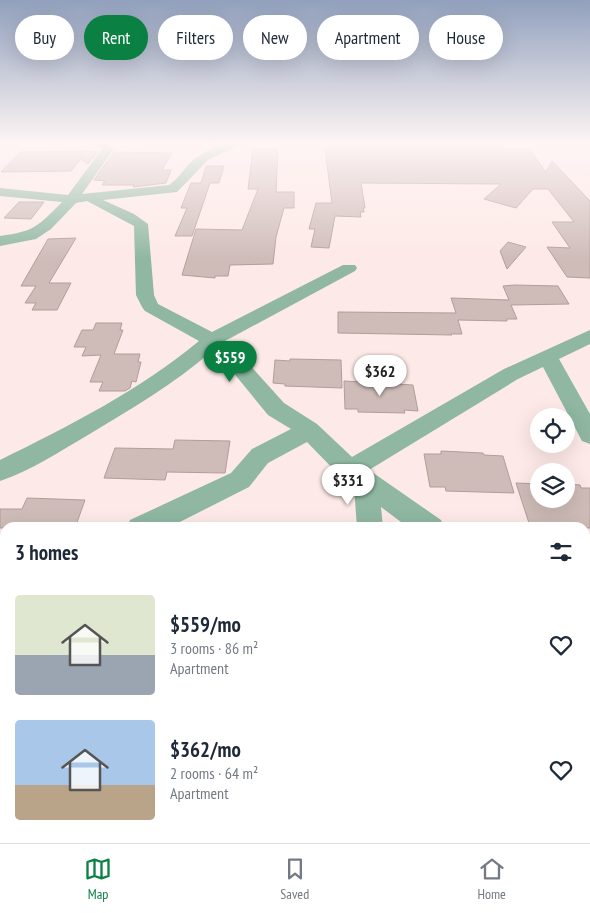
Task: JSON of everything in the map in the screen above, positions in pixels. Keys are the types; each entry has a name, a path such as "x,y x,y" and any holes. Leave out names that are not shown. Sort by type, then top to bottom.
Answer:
{"street":[{"path":"0,241 31,236 82,199 91,181"},
{"path":"0,192 82,199 172,189 182,181"},
{"path":"82,199 123,213 141,224 145,296 151,307 212,340 239,366 276,409 309,430 358,476 423,522"},
{"path":"0,471 50,446 151,387 179,368 212,340 349,268"},
{"path":"358,476 511,374 590,336"},
{"path":"548,357 590,435"},
{"path":"152,522 240,480 260,456 309,430"},
{"path":"358,476 369,522"}],"building":[{"path":"105,181 167,181 166,183 133,187 134,185 102,185"},
{"path":"201,181 219,181 219,183 210,183 192,236 175,236 187,208 181,208 191,183 201,183"},
{"path":"249,181 276,181 276,192 294,192 294,208 284,208 276,237 273,264 230,265 228,276 215,276 215,278 182,275 196,229 242,230 258,189 248,189"},
{"path":"329,181 571,181 590,201 590,278 567,277 547,247 570,248 552,222 574,222 548,189 533,189 516,208 484,199 501,184 361,183 365,208 363,208 364,212 360,212 361,217 335,216 329,248 311,247 315,229 309,229 316,203 332,203"},
{"path":"19,202 44,202 31,219 4,218"},
{"path":"76,238 49,283 71,283 57,310 32,310 36,303 25,303 36,286 21,286 48,239"},
{"path":"508,242 526,247 507,269 500,251"},
{"path":"503,286 558,286 569,304 511,305 517,319 507,319 507,321 458,320 462,334 338,333 338,312 456,313 451,298 509,300"},
{"path":"96,323 122,323 120,330 123,330 114,354 140,354 138,362 141,362 136,382 132,381 130,388 125,391 99,391 103,382 90,382 101,355 82,356 86,347 74,347 82,330 93,330"},
{"path":"290,359 341,360 342,388 285,386 285,384 273,383 275,360 290,361"},
{"path":"344,381 413,385 418,411 404,410 405,413 358,412 358,409 345,409"},
{"path":"175,440 230,441 225,473 167,472 165,480 104,478 115,448 173,449"},
{"path":"441,451 503,456 514,493 446,491 445,487 430,487 424,454 441,454"},
{"path":"516,483 530,484 530,508 575,508 575,485 580,485 581,488 590,488 590,522 529,522"},
{"path":"27,498 85,500 77,522 0,522 0,509 22,509"}]}
